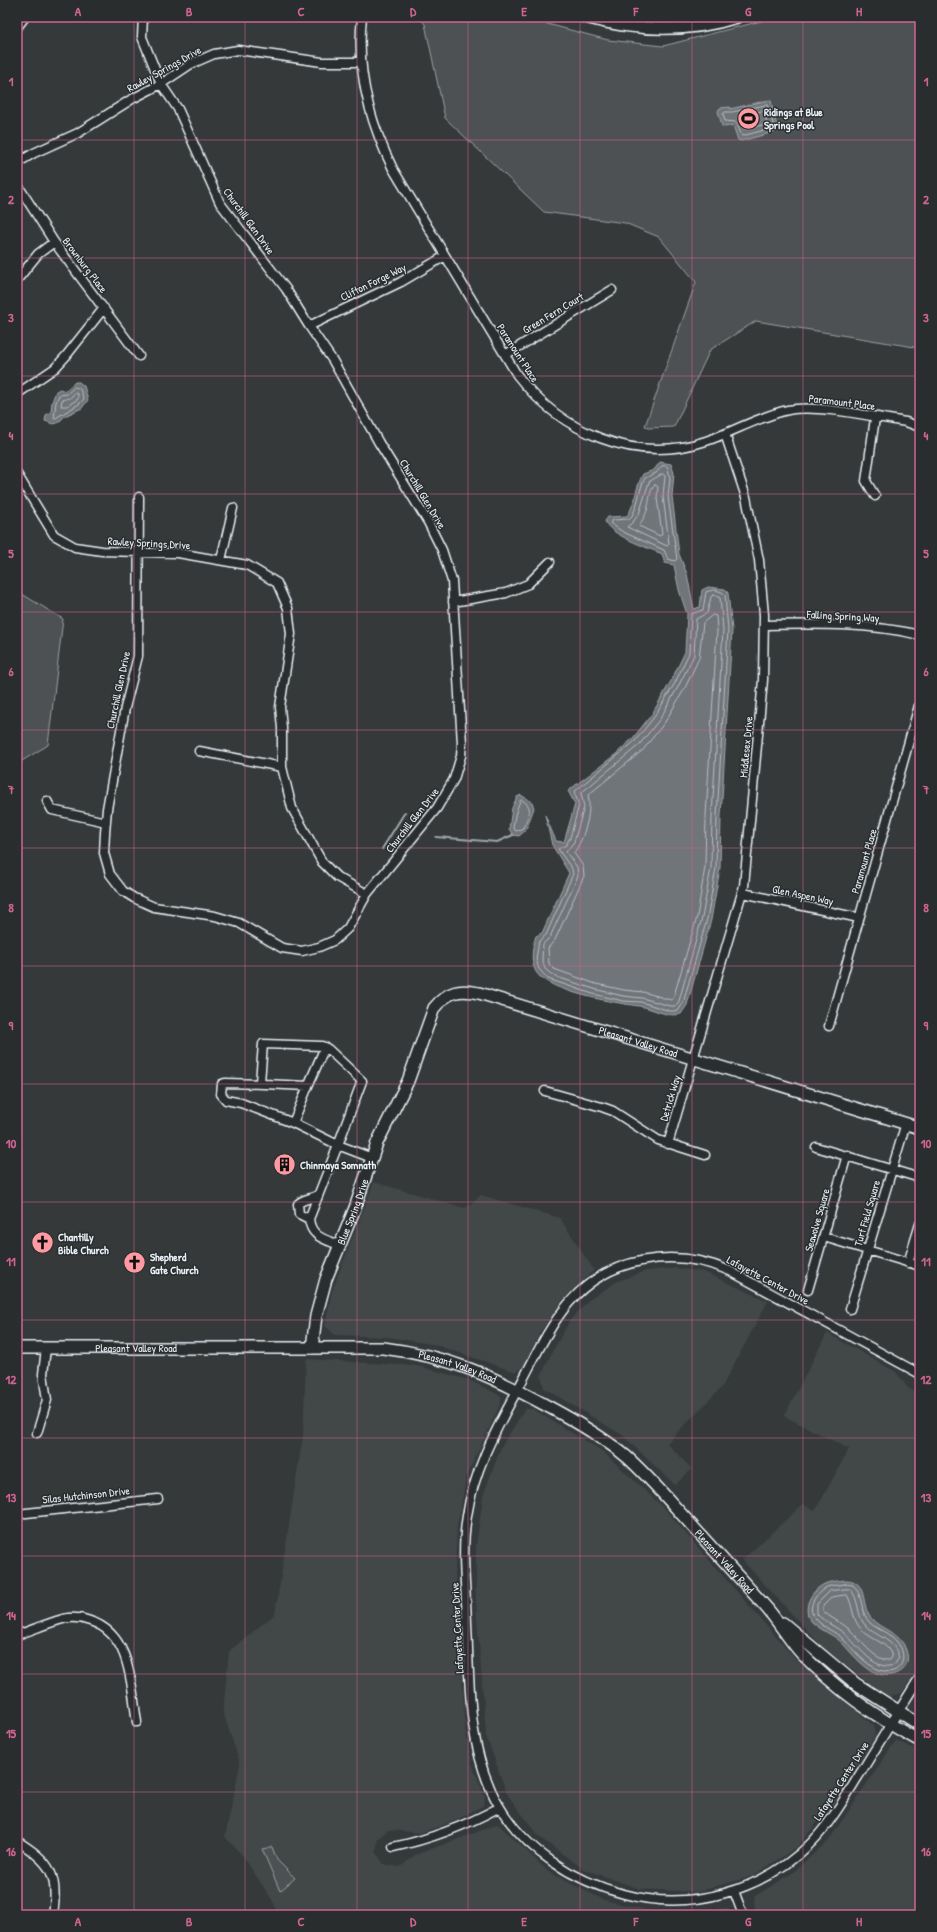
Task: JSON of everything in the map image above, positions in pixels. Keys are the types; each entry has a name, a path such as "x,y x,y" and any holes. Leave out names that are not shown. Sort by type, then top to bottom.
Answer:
{"main road":[{"path":"17,25 23,17"},
{"path":"585,17 623,26 663,29 707,24 737,17"},
{"name":"Pleasant Valley Road","path":"408,1081 434,1008 446,996 466,990 694,1058 920,1128"},
{"name":"Blue Spring Drive","path":"312,1348 319,1302 355,1208 384,1126 408,1081"},
{"name":"Pleasant Valley Road","path":"17,1348 383,1348 450,1361 488,1375 583,1426 626,1456 657,1486 777,1619 801,1653 817,1669 838,1687 890,1724 920,1741"},
{"name":"Pleasant Valley Road","path":"777,1619 794,1631 856,1684 920,1725"}],"street":[{"name":"Churchill Glen Drive","path":"139,497 138,656 124,708 106,822 104,853 110,874 123,891 154,907 215,916 239,923 282,948 302,951 320,947 335,940 348,928 367,894 437,808 450,787 457,769 462,743 462,720 452,581 442,550 428,522 379,443 333,361 286,289 220,203 178,109 161,84 142,37 143,17"},
{"name":"Paramount Place","path":"362,17 361,62 368,107 383,149 445,256 517,375 541,402 567,422 596,437 630,446 666,448 704,442 777,413 802,408 906,422 920,427"},
{"name":"Rawley Springs Drive","path":"17,163 34,152 78,133 132,99 161,84 191,64 214,54 238,50 322,62 361,62"},
{"name":"Brownburg Place","path":"17,184 54,242 139,356"},
{"path":"17,280 38,254 54,242"},
{"name":"Clifton Forge Way","path":"309,326 401,282 445,256"},
{"name":"Green Fern Court","path":"505,355 612,290"},
{"path":"17,394 55,368 104,308"},
{"path":"875,418 866,481 875,496"},
{"name":"Middlesex Drive","path":"694,1058 743,893 747,868 762,687 765,625 755,533 746,497 725,434"},
{"name":"Rawley Springs Drive","path":"17,474 54,535 75,547 102,551 178,553 221,560 247,565 277,583 288,608 291,634 280,707 282,728 282,767 292,808 322,862 337,877 367,894"},
{"path":"221,560 233,508"},
{"path":"453,602 506,593 521,587 528,584 550,562"},
{"name":"Falling Spring Way","path":"765,625 853,625 882,628 920,635"},
{"name":"Paramount Place","path":"829,1026 920,702"},
{"path":"199,751 282,767"},
{"path":"47,802 52,810 106,822"},
{"name":"Glen Aspen Way","path":"743,893 859,918"},
{"path":"264,1084 260,1082 263,1044 325,1047 362,1081 308,1219 310,1227 316,1236 340,1245"},
{"path":"293,1123 325,1047"},
{"name":"Detrick Way","path":"668,1144 694,1058"},
{"path":"308,1086 225,1083 222,1084 220,1090 223,1097 231,1102 241,1103 293,1123 338,1145 372,1158"},
{"path":"544,1091 613,1111 648,1135 668,1144 705,1155"},
{"name":"Turf Field Square","path":"850,1309 906,1123"},
{"path":"816,1146 920,1178"},
{"name":"Seawolve Square","path":"808,1290 847,1155"},
{"path":"308,1219 299,1214 298,1204 318,1195"},
{"path":"908,1263 920,1224"},
{"path":"824,1237 920,1266"},
{"name":"Lafayette Center Drive","path":"920,1374 730,1271 701,1260 670,1257 646,1260 615,1269 601,1276 580,1291 559,1316 482,1459 470,1497 465,1536 465,1570 474,1736 484,1773 500,1807 517,1829 545,1857 571,1874 606,1890 629,1896 659,1900 702,1898 734,1890 765,1877 786,1864 813,1841 836,1812 920,1677"},
{"path":"37,1433 47,1400 43,1374 46,1348"},
{"name":"Silas Hutchinson Drive","path":"17,1514 158,1499"},
{"path":"17,1635 56,1621 72,1618 86,1620 103,1626 114,1635 125,1655 137,1722"},
{"path":"393,1847 439,1835 476,1820 500,1807"},
{"path":"17,1842 36,1853 48,1868 55,1884 56,1897 53,1915"},
{"path":"734,1890 743,1915"}],"shaded area":[{"path":"419,17 521,17 608,40 663,46 777,17 920,17 920,348 756,321 710,350 674,427 648,428 645,426 696,282 659,237 625,223 544,212 445,118 425,24"},
{"path":"17,591 63,619 48,745 17,764"},
{"path":"374,1182 465,1208 481,1195 560,1218 594,1270 562,1301 539,1334 524,1366 516,1372 436,1345 388,1337 335,1335 325,1326 332,1291"},
{"path":"676,1268 704,1272 768,1301 722,1387 667,1443 692,1469 675,1485 622,1435 544,1388 541,1376 552,1352 570,1320 590,1299 618,1281 646,1271"},
{"path":"827,1333 896,1372 908,1388 920,1394 920,1665 902,1693 888,1697 827,1652 742,1560 803,1504 815,1511 849,1449 784,1416"},
{"path":"306,1359 418,1366 469,1380 501,1396 501,1403 467,1475 457,1527 455,1572 466,1734 473,1767 485,1797 484,1805 455,1821 420,1833 388,1830 378,1839 376,1852 384,1864 400,1867 415,1855 498,1824 550,1873 604,1900 659,1913 728,1908 731,1915 277,1915 274,1903 243,1856 225,1837 240,1764 223,1712 229,1651 275,1614 303,1435"},
{"path":"525,1409 533,1409 602,1451 662,1506 799,1663 874,1726 875,1736 833,1804 797,1847 753,1876 697,1892 640,1889 583,1869 539,1837 507,1794 486,1736 476,1603 476,1546 483,1496 501,1447"},
{"path":"896,1740 920,1752 920,1915 757,1915 754,1904 755,1896 791,1874 829,1840"},
{"path":"272,1847 277,1860 295,1878 280,1891 262,1849"}],"water":[{"name":"Ridings at Blue Springs Pool","path":"769,100 771,101 778,131 741,141 738,140 733,125 725,127 722,126 718,111 720,108 730,107 730,109"},
{"path":"75,382 79,382 84,386 88,400 82,408 65,416 58,423 53,424 45,421 46,415 51,412 52,402 56,391 60,389 65,391"},
{"path":"660,462 671,464 674,473 672,496 679,554 687,574 694,609 700,607 702,590 708,587 725,589 728,593 732,630 721,816 720,868 711,920 687,1005 681,1014 676,1015 665,1014 644,1007 599,999 568,991 543,979 536,972 532,959 533,945 536,936 542,933 569,873 552,845 545,815 556,841 564,842 575,804 568,791 616,754 633,738 652,714 671,681 685,652 687,614 679,590 674,565 665,563 662,554 621,536 608,526 605,521 608,517 627,516 643,474 654,470"},
{"path":"521,795 532,802 534,808 526,830 519,836 513,835 509,829 512,808 517,797"},
{"path":"845,1580 853,1581 858,1584 871,1618 880,1626 896,1635 904,1644 908,1658 905,1667 898,1673 883,1675 869,1669 856,1659 840,1641 815,1625 809,1617 807,1611 812,1594 817,1589 829,1582"}],"waterway":[{"path":"382,849 405,812"},
{"path":"436,837 497,842 513,835"}],"place":[{"name":"Ridings at Blue Springs Pool","path":"748,118"},
{"name":"Chinmaya Somnath","path":"285,1165"},
{"name":"Chantilly Bible Church","path":"43,1243"},
{"name":"Shepherd Gate Church","path":"134,1263"}]}
